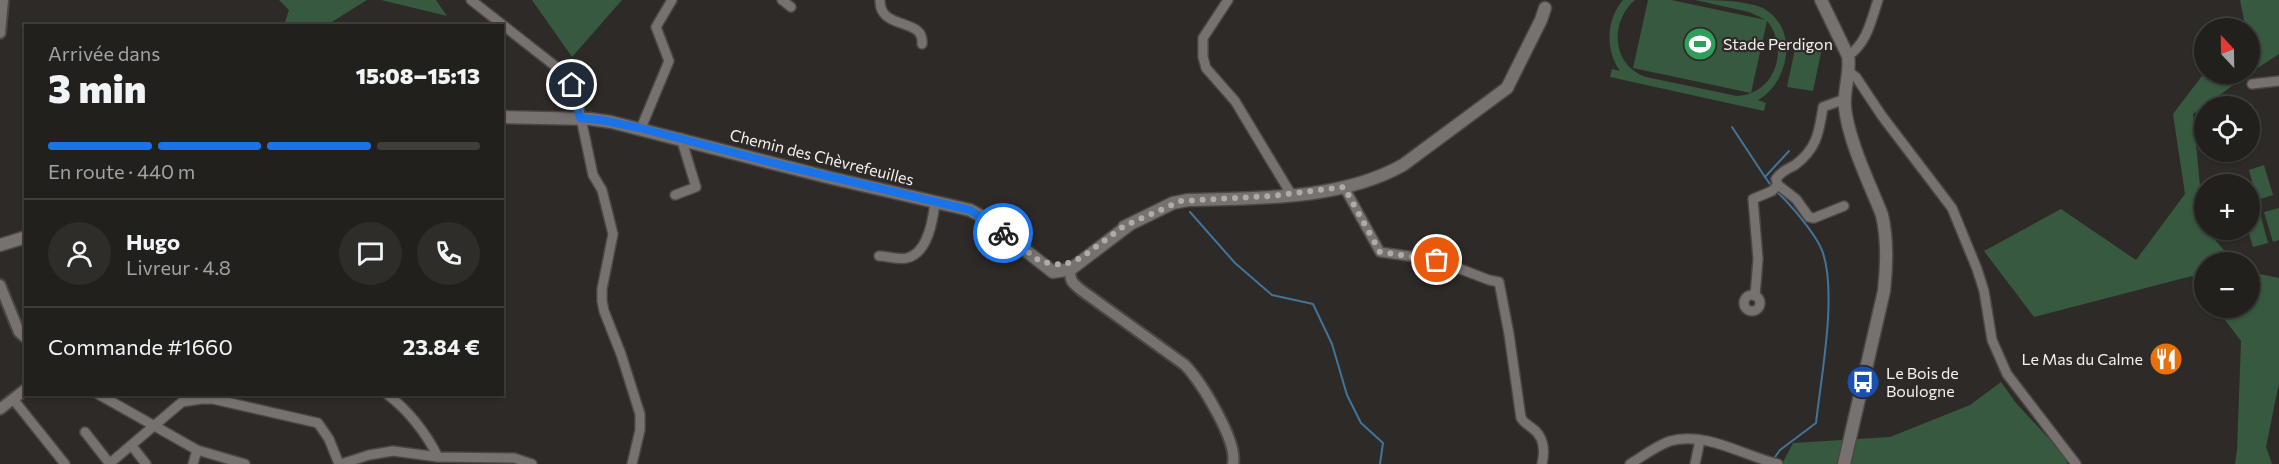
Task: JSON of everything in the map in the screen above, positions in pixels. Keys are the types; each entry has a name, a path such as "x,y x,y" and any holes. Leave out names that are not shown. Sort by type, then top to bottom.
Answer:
{"main road":[{"path":"1821,0 1848,56 1845,84 1847,119 1882,215 1887,251 1884,291 1844,464"},
{"path":"1062,272 1070,263 1081,258 1124,226 1188,200 1239,199 1344,187 1370,181 1403,165 1507,88 1549,4"},
{"name":"Chemin des Chèvrefeuilles","path":"504,117 601,120 970,210 983,217 1041,262 1062,272"},
{"path":"0,245 24,238"}],"street":[{"path":"0,33 3,0"},
{"path":"471,0 502,24"},
{"path":"640,128 669,60 656,27 672,0"},
{"path":"782,0 791,7"},
{"path":"880,0 887,17 919,30 922,44"},
{"path":"1228,0 1203,38 1203,57 1206,68 1234,101 1291,194"},
{"path":"1848,56 1857,50 1865,39 1878,0"},
{"path":"504,26 564,73 576,95 593,175 602,190 613,234 602,289 602,301 639,414 639,430 632,464"},
{"path":"1848,71 1856,77 1882,116 1952,208 1977,269 1984,291 1992,340 2007,374 2076,464"},
{"path":"2260,83 2279,81"},
{"path":"1775,188 1779,174 1796,164 1817,141 1823,107 1845,99"},
{"path":"675,195 696,187 681,138"},
{"path":"1344,187 1380,252 1437,260 1499,282 1521,418 1535,429 1543,444 1542,464"},
{"path":"1775,188 1796,199 1809,217 1814,218 1844,206"},
{"path":"1755,296 1758,259 1753,200 1775,188"},
{"path":"879,256 909,258 917,252 929,233 935,202"},
{"path":"1062,272 1065,283 1081,290"},
{"path":"1062,272 1081,290 1185,365 1196,376 1231,442 1233,464"},
{"path":"0,285 19,332 24,336"},
{"path":"0,409 24,391"},
{"path":"101,396 197,450 245,464"},
{"path":"389,396 414,418 430,440 438,457"},
{"path":"13,399 65,464"},
{"path":"85,432 110,464 155,428 182,402 213,399 318,423 329,439 340,464 369,455 393,451 438,457 514,458 532,464"},
{"path":"1630,464 1670,441 1685,439 1700,440 1778,464"},
{"path":"1695,464 1700,440"},
{"path":"132,446 146,464"},
{"path":"193,464 197,450"}],"green space":[{"path":"279,0 367,0 329,24 284,24 289,10"},
{"path":"381,0 436,0 447,16"},
{"path":"532,0 622,0 572,57"},
{"name":"Stade Perdigon","path":"1623,0 1635,0 1621,20 1618,43 1626,63 1635,71 1646,77 1737,96 1751,93 1633,68 1648,0 1671,0 1766,20 1749,12 1695,0 1738,2 1763,8 1775,17 1786,42 1786,55 1777,81 1769,92 1758,100 1766,103 1764,111 1610,77 1612,69 1620,71 1612,54 1610,35 1613,17","holes":["1767,21 1774,32 1778,57 1769,79 1751,93"]},
{"path":"2240,0 2279,0 2279,54 2260,66 2260,18 2244,18"},
{"path":"1796,44 1822,48 1813,91 1787,87"},
{"path":"2196,84 2235,84 2218,96 2194,96 2194,162 2198,162 2199,174 2194,174 2194,240 2215,240 2225,252 2194,252 2194,279 2192,276 2034,317 1984,251 2061,209 2136,260 2185,194 2173,114"},
{"path":"2264,165 2273,195 2260,199 2260,174 2250,174 2249,170"},
{"path":"2279,208 2279,240 2273,242 2264,212"},
{"path":"2260,213 2268,243 2253,247 2251,240 2260,240"},
{"path":"2260,274 2279,278 2279,383 2266,447 2272,464 2235,464 2241,341 2224,318 2260,318"},
{"path":"2001,382 2016,403 2067,458 2067,464 1782,464 1793,443 1890,437 1970,405"}],"waterway":[{"path":"1732,127 1765,177"},
{"path":"1772,187 1765,177 1789,151"},
{"path":"1775,457 1780,450 1816,423 1827,337 1829,291 1827,271 1820,246 1802,220 1776,191"},
{"path":"1190,212 1235,263 1272,295 1313,304 1332,344 1347,395 1361,423 1383,443 1380,464"}],"way so far":[{"path":"1003,233 1041,262 1063,265 1081,258 1124,226 1181,201 1239,199 1344,187 1380,252 1437,260"}],"place":[{"name":"Stade Perdigon","path":"1700,44"},
{"name":"Le Mas du Calme","path":"2166,359"},
{"name":"Le Bois de Boulogne","path":"1863,382"}],"route":[{"path":"572,85 580,118 640,128 777,164 970,210 1003,233"}]}
